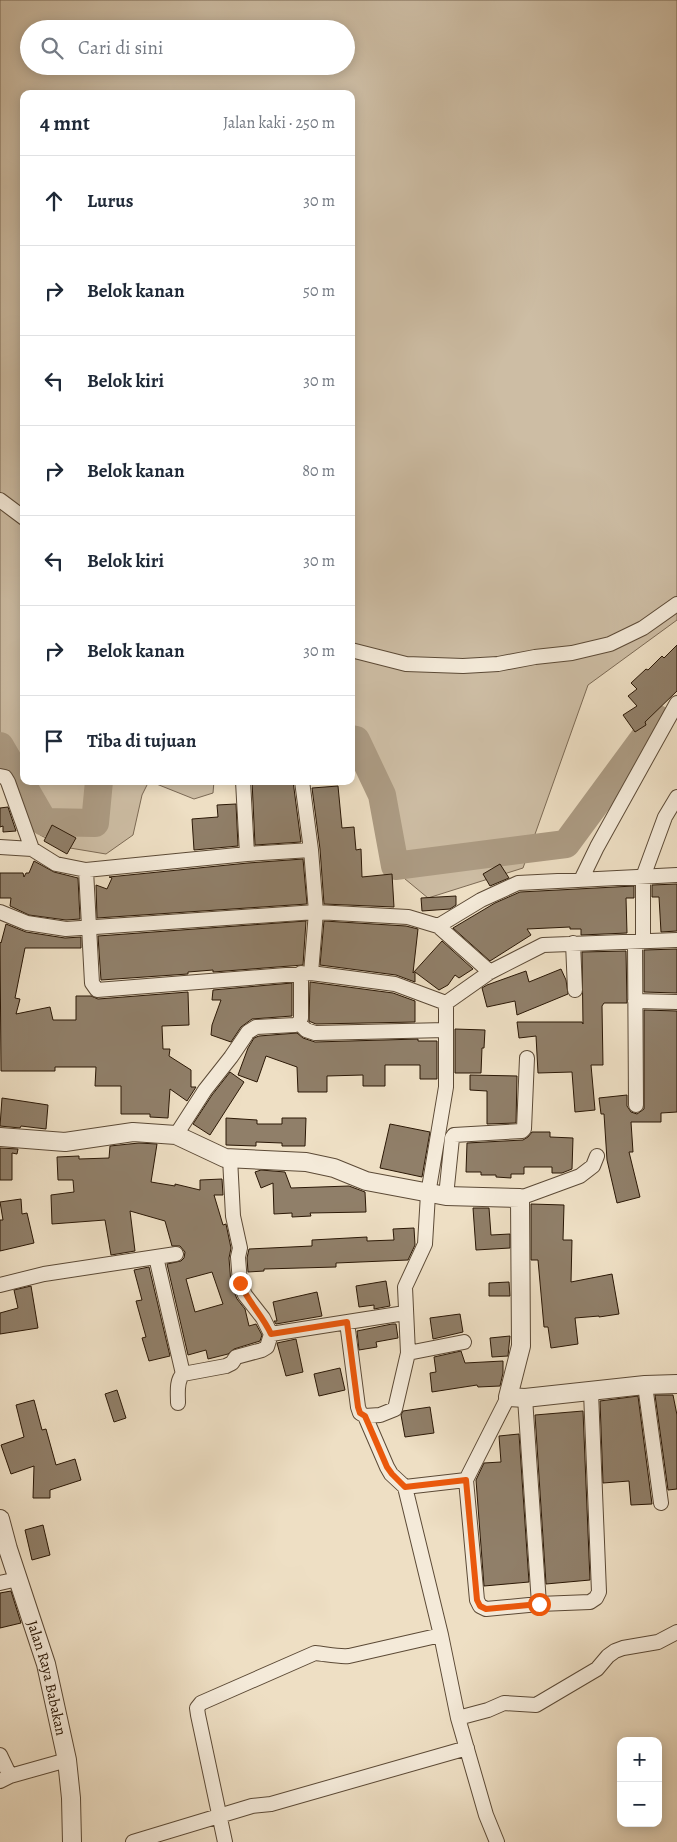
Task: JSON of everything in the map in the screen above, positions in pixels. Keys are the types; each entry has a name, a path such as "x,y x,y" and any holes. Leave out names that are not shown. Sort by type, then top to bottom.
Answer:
{"street":[{"path":"0,500 20,515"},
{"path":"355,651 406,664 463,666 498,664 572,653 610,644 643,628 677,604"},
{"path":"581,880 597,847 677,704"},
{"path":"0,776 5,777 8,782 32,849"},
{"path":"243,785 247,854"},
{"path":"176,1136 205,1090 232,1057 248,1032 256,1027 295,1025 299,1023 301,1018 316,912 311,850 303,785"},
{"path":"636,1105 636,1001 642,877 671,817 677,797"},
{"path":"0,847 32,849 56,864 86,870 247,854 311,850"},
{"path":"86,870 92,983 97,990 306,973 395,984 446,1003"},
{"path":"438,926 481,900 518,883 677,875"},
{"path":"0,912 27,923 66,929 316,912 408,917 438,926 490,972"},
{"path":"446,1003 490,972 543,945 677,940"},
{"path":"573,943 575,990"},
{"path":"636,1001 677,1002"},
{"path":"365,1416 380,1415 395,1409 408,1353 404,1313 405,1287 425,1244 428,1194 446,1087 446,1003"},
{"path":"299,1023 306,1030 315,1033 446,1030"},
{"path":"446,1196 452,1138 454,1135 524,1130 527,1058"},
{"path":"0,1137 65,1142 133,1132 176,1136 225,1158 306,1162 334,1168 366,1181 446,1196 520,1198 580,1176 592,1166 597,1156"},
{"path":"178,1403 178,1383 179,1378 183,1374 226,1366 232,1363 236,1357 262,1350 268,1347 271,1334 263,1318 245,1295 240,1283 238,1257 240,1248 233,1216 230,1158"},
{"path":"520,1198 521,1346 516,1397 539,1604"},
{"path":"0,1285 44,1274 176,1254"},
{"path":"156,1257 183,1374"},
{"path":"271,1334 404,1313"},
{"path":"347,1322 358,1407 360,1413 365,1416 387,1467 405,1487 441,1634 458,1718 486,1815 497,1842"},
{"path":"408,1353 464,1342"},
{"path":"516,1397 591,1392 645,1385 677,1384"},
{"path":"645,1385 661,1503"},
{"path":"516,1397 466,1480 477,1600 480,1606 486,1609 590,1602 596,1598 599,1592 591,1392"},
{"path":"405,1487 466,1480"},
{"name":"Jalan Raya Babakan","path":"0,1519 46,1664 67,1760 71,1798 72,1842"},
{"path":"0,1583 18,1579"},
{"path":"458,1718 488,1710 504,1703 536,1705 597,1669 614,1651 658,1642 677,1632"},
{"path":"225,1842 198,1715 197,1708 201,1703 315,1653 340,1657 349,1656 441,1634"},
{"path":"133,1842 252,1806 271,1804 467,1748"},
{"path":"0,1755 5,1778 67,1760"}],"shaded area":[{"path":"0,0 677,0 677,620 588,685 523,868 428,898 387,864 377,814 355,756 355,90 20,90 20,785 147,785 142,795 133,835 106,854 64,847 40,835 0,750"},
{"path":"159,785 214,785 213,793 194,799"}],"building":[{"path":"677,645 677,691 645,722 646,725 635,732 623,715 637,706 628,696 637,689 631,683 662,656 664,658"},
{"path":"252,785 294,785 301,842 255,845"},
{"path":"338,786 342,828 354,827 356,850 361,849 362,877 392,874 394,907 324,904 320,849 312,788"},
{"path":"236,804 238,846 194,850 192,819 218,817 217,805"},
{"path":"8,807 16,831 3,832 3,826 0,827 0,808"},
{"path":"52,825 76,838 67,854 44,841"},
{"path":"303,859 307,904 97,918 96,885 107,889 112,878 109,877"},
{"path":"34,861 54,872 78,878 80,919 66,920 29,915 10,906 11,898 0,898 0,873 23,873 24,877 26,873 29,873"},
{"path":"500,864 509,878 490,886 483,874"},
{"path":"677,884 677,931 661,932 659,897 652,897 652,885"},
{"path":"634,886 634,898 626,898 627,933 581,935 581,929 570,929 570,927 527,929 531,935 490,961 453,928 495,903 520,892"},
{"path":"456,896 456,905 450,909 422,911 421,898"},
{"path":"306,921 303,965 213,972 213,970 188,972 188,974 101,980 98,936"},
{"path":"324,921 406,926 418,929 413,973 442,941 473,969 459,978 455,975 448,985 439,990 415,972 415,982 396,975 320,965"},
{"path":"6,924 26,932 65,938 81,937 81,948 25,948 15,998 20,999 16,1014 50,1007 53,1020 76,1020 76,996 91,996 98,999 188,992 189,1025 162,1026 163,1049 170,1049 169,1056 191,1070 191,1087 196,1087 187,1101 170,1089 168,1118 150,1117 150,1114 121,1114 121,1086 95,1086 96,1067 55,1067 55,1071 1,1071 0,942"},
{"path":"677,949 677,993 644,992 644,950"},
{"path":"626,951 627,1003 604,1003 602,1006 603,1065 591,1065 595,1110 575,1112 572,1072 538,1073 536,1036 519,1038 517,1022 582,1022 583,1024 582,952"},
{"path":"561,969 566,980 568,994 517,1015 515,1001 487,1007 482,988 487,985 526,971 529,982"},
{"path":"310,982 393,993 415,1001 415,1022 316,1024 309,1021"},
{"path":"292,983 292,1016 252,1019 241,1027 231,1042 211,1035 212,1025 221,1000 212,1000 213,990"},
{"path":"644,1010 677,1011 677,1112 661,1113 661,1122 631,1122 633,1152 629,1152 640,1197 617,1203 607,1160 604,1114 601,1114 599,1098 627,1095 627,1106 631,1112 637,1114 644,1109"},
{"path":"455,1029 485,1030 481,1073 455,1073"},
{"path":"297,1033 303,1038 315,1042 418,1039 418,1041 437,1041 437,1079 420,1079 420,1065 385,1065 385,1086 363,1086 363,1075 327,1076 327,1092 298,1092 297,1067 266,1056 257,1082 238,1075 248,1048 254,1038"},
{"path":"230,1072 244,1082 210,1135 193,1124"},
{"path":"470,1075 517,1076 516,1123 487,1124 487,1091 470,1090"},
{"path":"2,1098 48,1105 46,1129 0,1126"},
{"path":"226,1118 257,1120 257,1124 282,1124 282,1118 306,1118 305,1146 282,1146 282,1143 256,1142 256,1146 226,1145"},
{"path":"390,1124 430,1132 422,1177 380,1168"},
{"path":"532,1132 550,1132 550,1137 573,1138 572,1169 562,1173 552,1173 552,1167 524,1167 524,1174 511,1174 511,1178 481,1175 481,1172 466,1172 467,1143 523,1140"},
{"path":"139,1143 157,1144 151,1182 175,1186 175,1184 200,1190 200,1180 222,1179 223,1195 214,1195 223,1225 226,1224 231,1248 229,1258 231,1284 237,1299 245,1309 249,1326 256,1324 262,1335 260,1341 234,1349 228,1354 208,1359 206,1350 188,1355 167,1264 181,1261 184,1258 185,1252 180,1246 172,1246 165,1221 130,1211 135,1251 111,1255 105,1220 52,1224 51,1195 74,1192 73,1180 58,1180 57,1157 79,1156 79,1159 109,1158 110,1146","holes":["212,1272 223,1304 195,1312 186,1279"]},
{"path":"0,1148 18,1149 17,1154 12,1153 12,1180 0,1180"},
{"path":"261,1170 285,1172 291,1188 349,1186 365,1192 366,1212 310,1213 311,1216 292,1217 292,1213 274,1214 273,1183 261,1188 255,1172"},
{"path":"21,1199 22,1214 27,1213 34,1243 0,1251 0,1220 3,1220 0,1202"},
{"path":"531,1204 564,1205 563,1240 572,1240 571,1282 612,1274 619,1314 575,1318 578,1344 551,1348 548,1327 544,1327 538,1260 531,1260"},
{"path":"473,1208 489,1208 491,1235 510,1234 510,1248 476,1250"},
{"path":"414,1228 415,1245 408,1260 336,1263 336,1267 264,1269 264,1271 248,1272 247,1258 249,1249 312,1246 312,1240 367,1237 367,1241 394,1240 393,1229"},
{"path":"149,1267 170,1356 149,1361 142,1338 146,1337 136,1301 142,1300 134,1270"},
{"path":"386,1281 390,1306 374,1309 374,1305 359,1307 356,1286"},
{"path":"509,1282 510,1296 489,1296 489,1283"},
{"path":"31,1286 38,1328 0,1334 0,1313 18,1308 14,1290"},
{"path":"317,1292 322,1316 276,1324 274,1321 277,1321 273,1302"},
{"path":"460,1314 463,1332 433,1339 430,1318"},
{"path":"396,1324 398,1338 376,1342 377,1347 359,1350 357,1331"},
{"path":"510,1336 508,1356 492,1357 490,1338"},
{"path":"296,1339 303,1372 286,1376 277,1343"},
{"path":"461,1351 465,1363 503,1361 500,1386 478,1387 477,1385 432,1392 430,1373 436,1372 434,1357"},
{"path":"340,1368 345,1390 319,1396 314,1374"},
{"path":"117,1390 126,1418 114,1422 105,1394"},
{"path":"655,1395 673,1395 677,1415 677,1489 668,1490"},
{"path":"638,1396 652,1504 631,1505 629,1481 603,1483 600,1401"},
{"path":"34,1400 42,1430 46,1429 56,1465 75,1459 81,1480 50,1490 50,1498 33,1498 34,1466 11,1474 1,1445 24,1437 16,1405"},
{"path":"430,1407 434,1433 405,1437 401,1415 403,1411"},
{"path":"583,1411 590,1580 546,1584 535,1415"},
{"path":"519,1434 529,1582 484,1586 476,1480 484,1463 501,1462 499,1436"},
{"path":"43,1525 50,1555 32,1560 25,1530"},
{"path":"11,1591 21,1623 0,1628 0,1593"}],"waterway":[{"path":"355,740 382,795 395,866 566,844 658,719"},
{"path":"0,746 20,781"},
{"path":"23,785 44,822 95,823 99,785"}],"route":[{"path":"240,1283 245,1295 263,1318 271,1334 347,1322 358,1407 360,1413 365,1416 387,1467 392,1474 405,1487 466,1480 477,1600 480,1606 486,1609 539,1604"}]}
